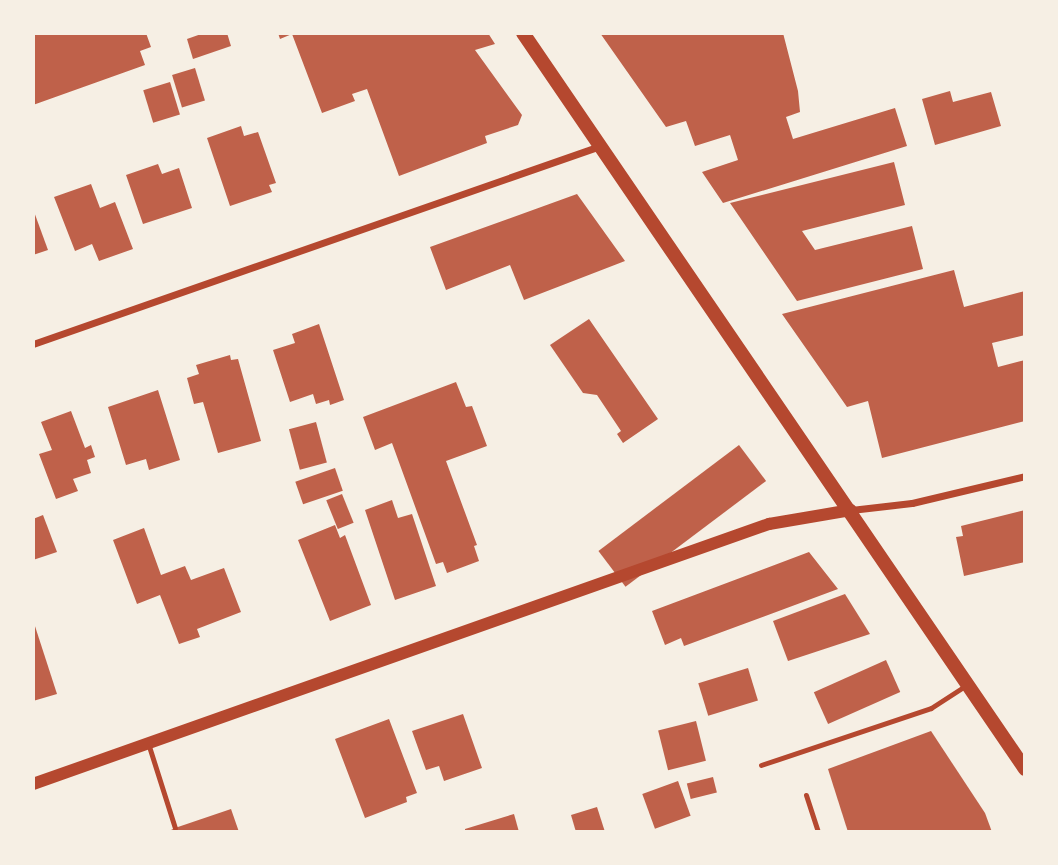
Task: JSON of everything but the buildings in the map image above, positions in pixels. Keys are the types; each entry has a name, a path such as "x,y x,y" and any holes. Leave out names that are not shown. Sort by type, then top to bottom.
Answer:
{"main road":[{"path":"523,33 851,510 1025,769"}],"street":[{"path":"33,344 601,146"},
{"path":"33,784 769,524 912,503 1025,476"}],"lane":[{"path":"761,765 931,708 968,684"},
{"path":"148,743 175,828"},
{"path":"806,795 818,832"}]}
